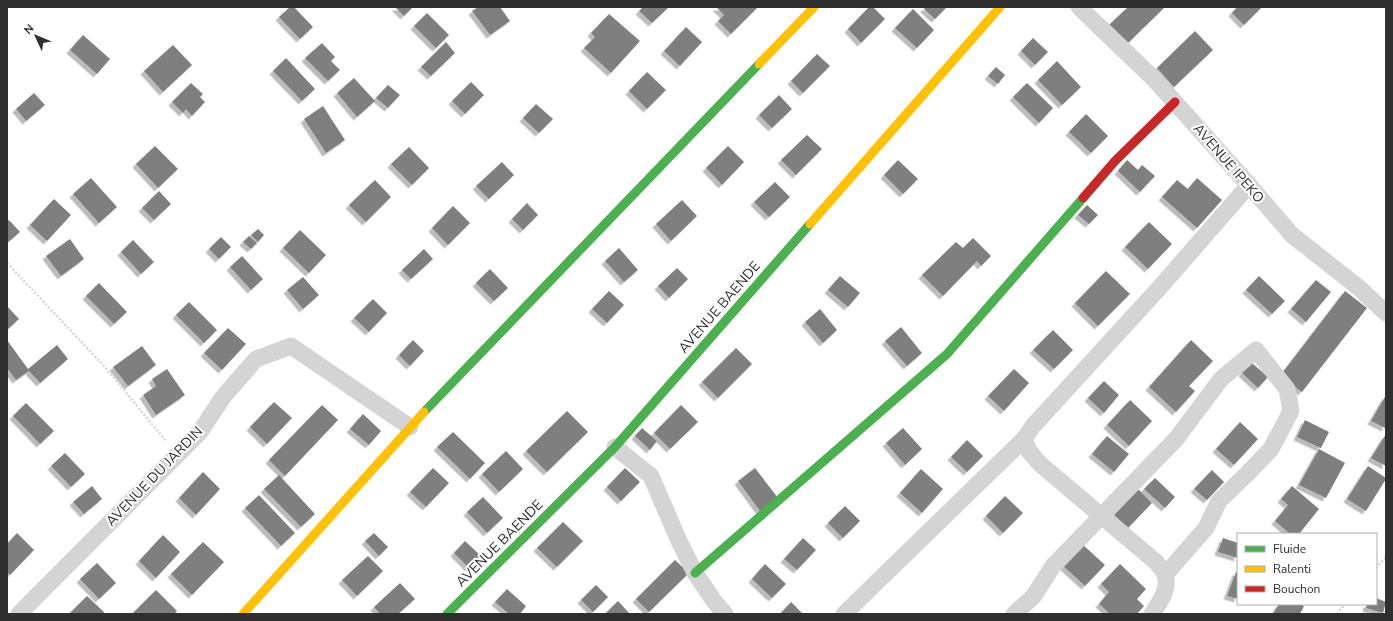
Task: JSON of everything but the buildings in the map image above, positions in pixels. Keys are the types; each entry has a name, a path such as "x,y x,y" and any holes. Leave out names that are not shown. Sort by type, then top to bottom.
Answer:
{"street":[{"path":"243,614 410,428 814,7"},
{"name":"AVENUE BAENDE","path":"447,614 615,446 1000,7"},
{"name":"AVENUE IPEKO","path":"1079,7 1154,79 1292,235 1358,287 1386,313"},
{"path":"695,573 947,354 1115,161 1175,102"},
{"path":"844,614 1024,440 1033,426 1161,286 1249,185"},
{"name":"AVENUE DU JARDIN","path":"19,614 200,432 223,397 256,359 291,346 410,428"},
{"path":"1014,614 1033,597 1053,566 1176,439 1221,379 1256,350 1287,390 1292,411 1270,449 1219,501 1206,528 1165,575"},
{"path":"1024,440 1029,451 1040,464 1156,562 1165,575 1166,586 1161,600 1152,614"},
{"path":"615,446 651,476 679,541 695,573 714,601 725,614"}],"path":[{"path":"7,263 105,367 177,454"},
{"path":"1377,567 1386,556"},
{"path":"1337,614 1344,605"}],"traffic: fast":[{"path":"424,412 759,64"},
{"path":"695,573 947,354 1083,198"},
{"path":"447,614 615,447 810,224"}],"traffic: slow":[{"path":"759,64 814,7"},
{"path":"810,224 1000,7"},
{"path":"243,614 424,412"}],"traffic: jam":[{"path":"1083,198 1115,161 1175,102"}]}
